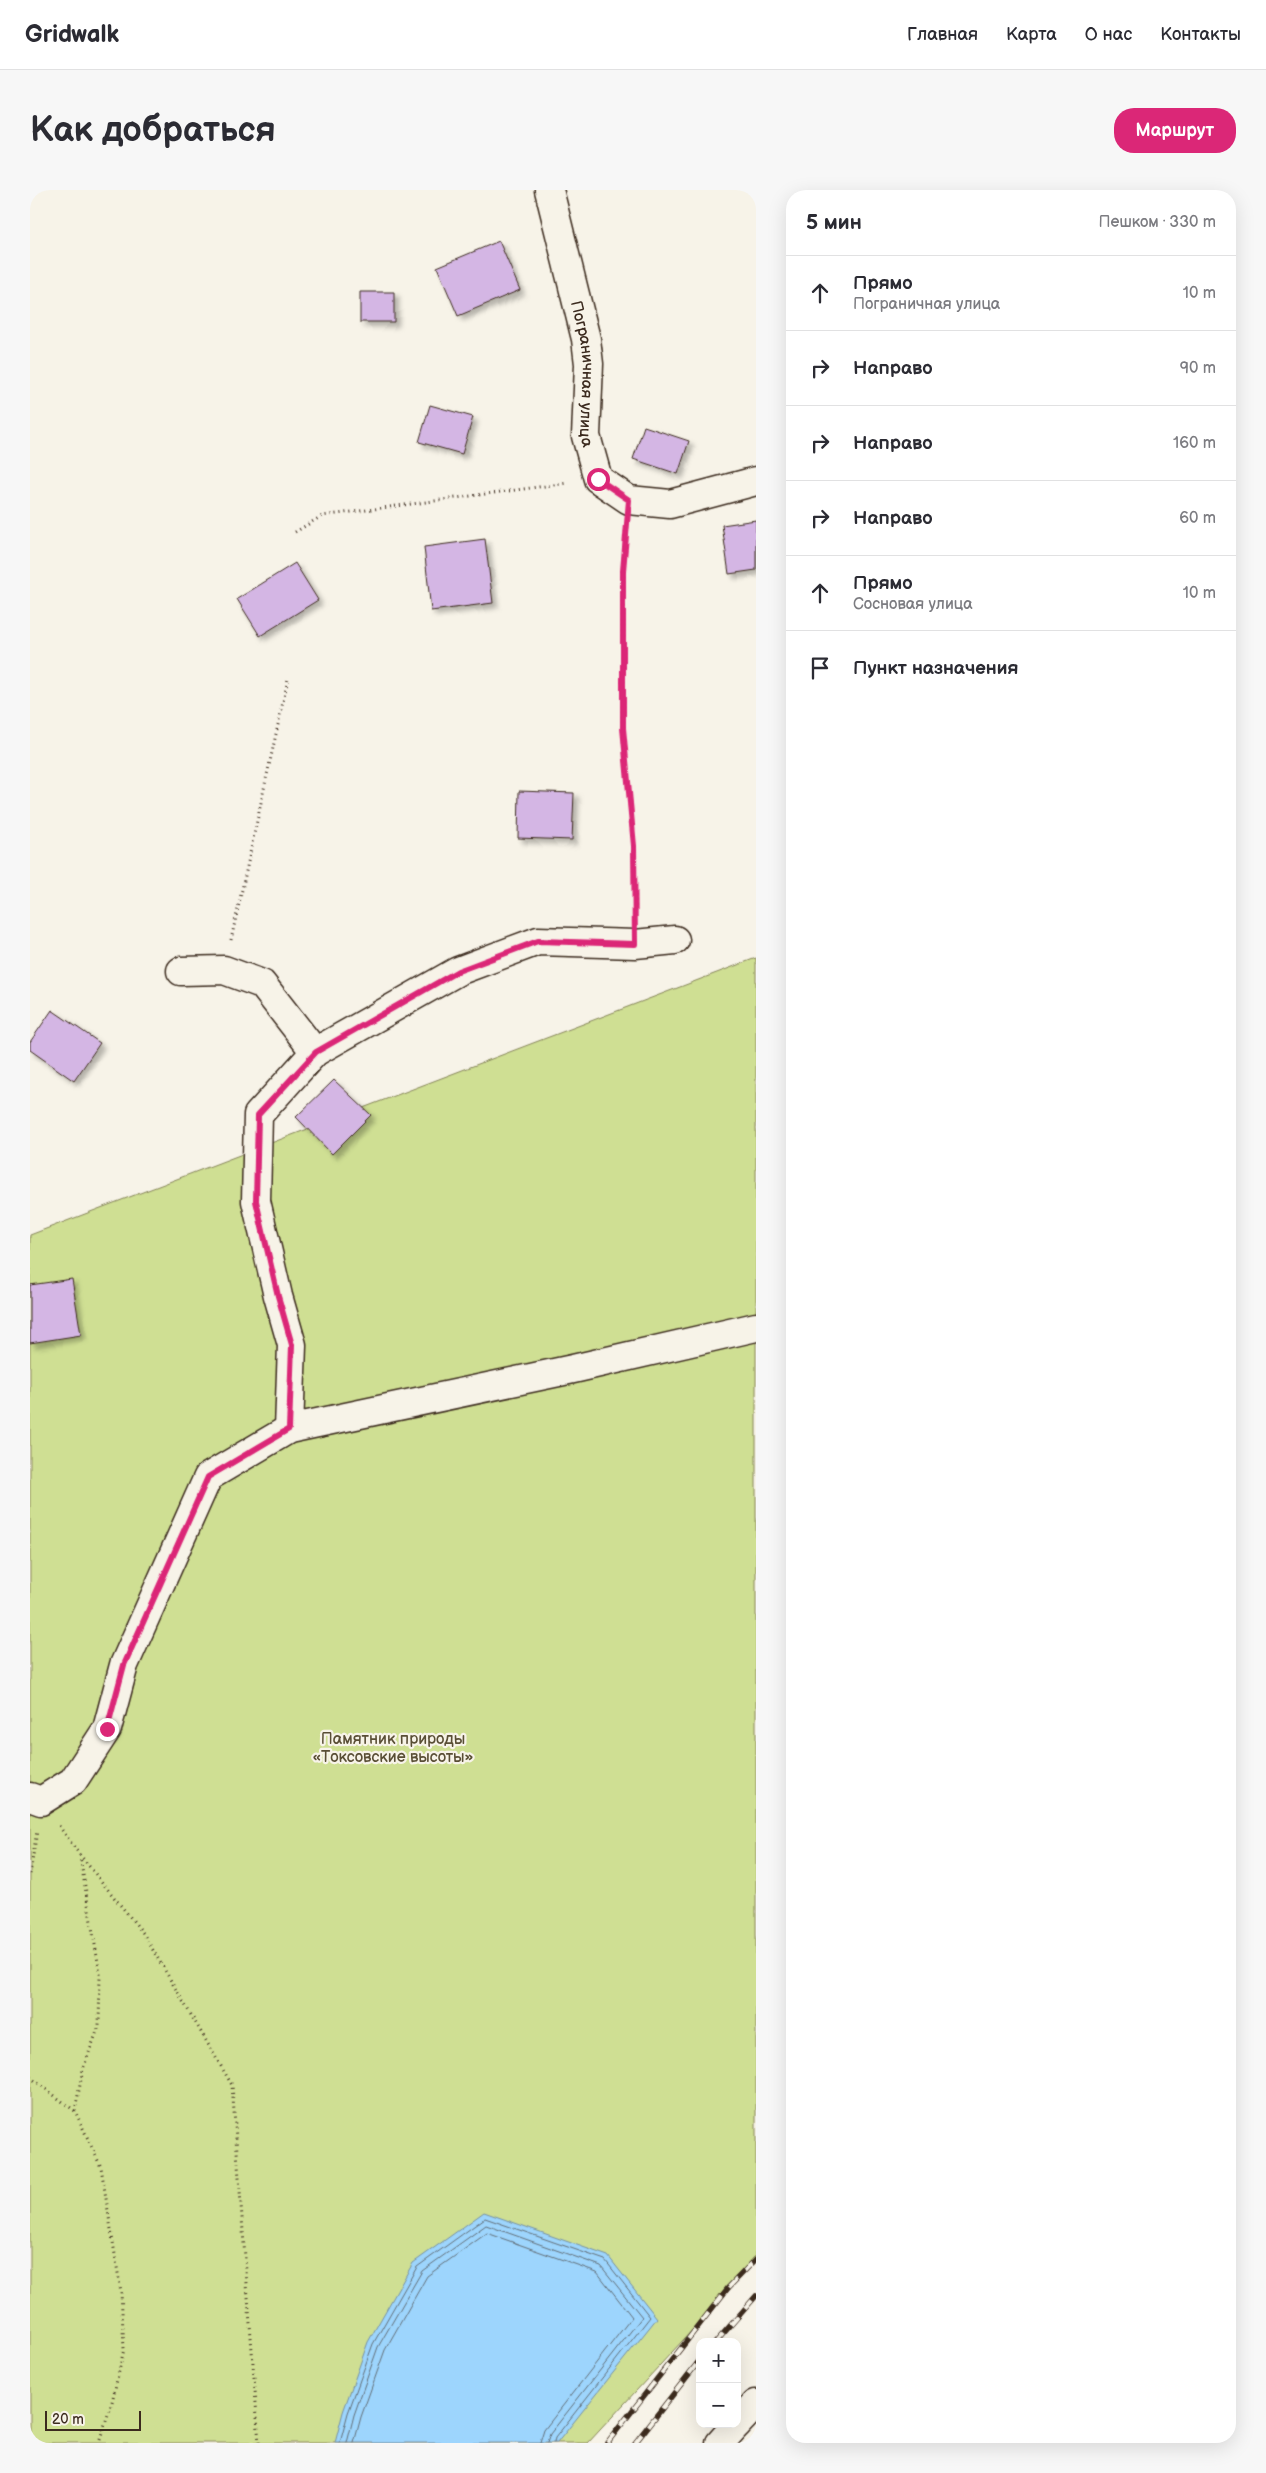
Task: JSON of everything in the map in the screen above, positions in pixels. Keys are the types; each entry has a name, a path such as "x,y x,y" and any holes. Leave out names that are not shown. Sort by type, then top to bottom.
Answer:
{"street":[{"name":"Пограничная улица","path":"549,190 586,339 589,364 586,436 598,479"},
{"path":"598,479 629,500 670,504 756,481"},
{"path":"289,1429 292,1345 278,1296 256,1201 258,1115 316,1052 458,971 538,941 635,944 675,940"},
{"path":"181,972 224,970 262,984 316,1052"},
{"path":"36,1799 73,1781 107,1729 124,1665 208,1477 289,1429 573,1369 756,1327"},
{"path":"741,2420 756,2404"},
{"path":"720,2443 733,2428"}],"path":[{"path":"295,532 322,516 598,479"},
{"path":"629,500 623,571 623,728 634,846 635,944"},
{"path":"224,970 288,678"},
{"path":"36,1799 143,1933 232,2085 259,2443"},
{"path":"30,1874 36,1799"},
{"path":"75,2111 83,2069 99,2026 100,1974 80,1855"},
{"path":"30,2077 75,2111 101,2167 121,2292 124,2349 112,2402 99,2443"}],"green space":[{"name":"Памятник природы «Токсовские высоты»","path":"756,958 756,2261 588,2443 30,2443 30,1235"}],"water":[{"path":"484,2212 608,2256 657,2318 557,2443 335,2443 343,2412 368,2342 413,2263"}],"building":[{"path":"499,241 520,290 458,316 437,267"},
{"path":"360,292 394,292 394,322 360,322"},
{"path":"430,405 473,417 462,454 419,442"},
{"path":"644,426 689,441 678,474 633,459"},
{"path":"756,520 756,570 729,574 722,525"},
{"path":"485,539 493,603 431,611 424,547"},
{"path":"295,563 318,600 260,636 237,599"},
{"path":"519,791 574,793 572,840 518,838"},
{"path":"52,1010 100,1043 74,1081 30,1050 30,1042"},
{"path":"334,1080 371,1115 332,1154 296,1117"},
{"path":"72,1279 81,1335 30,1343 30,1285"}],"railway":[{"path":"607,2443 728,2288 756,2259"},
{"path":"719,2338 756,2296"},
{"path":"635,2443 696,2365"}],"route":[{"path":"107,1729 124,1665 208,1477 289,1429 292,1345 278,1296 256,1201 258,1115 316,1052 458,971 538,941 635,944 634,846 623,728 623,571 629,500 598,479"}]}
